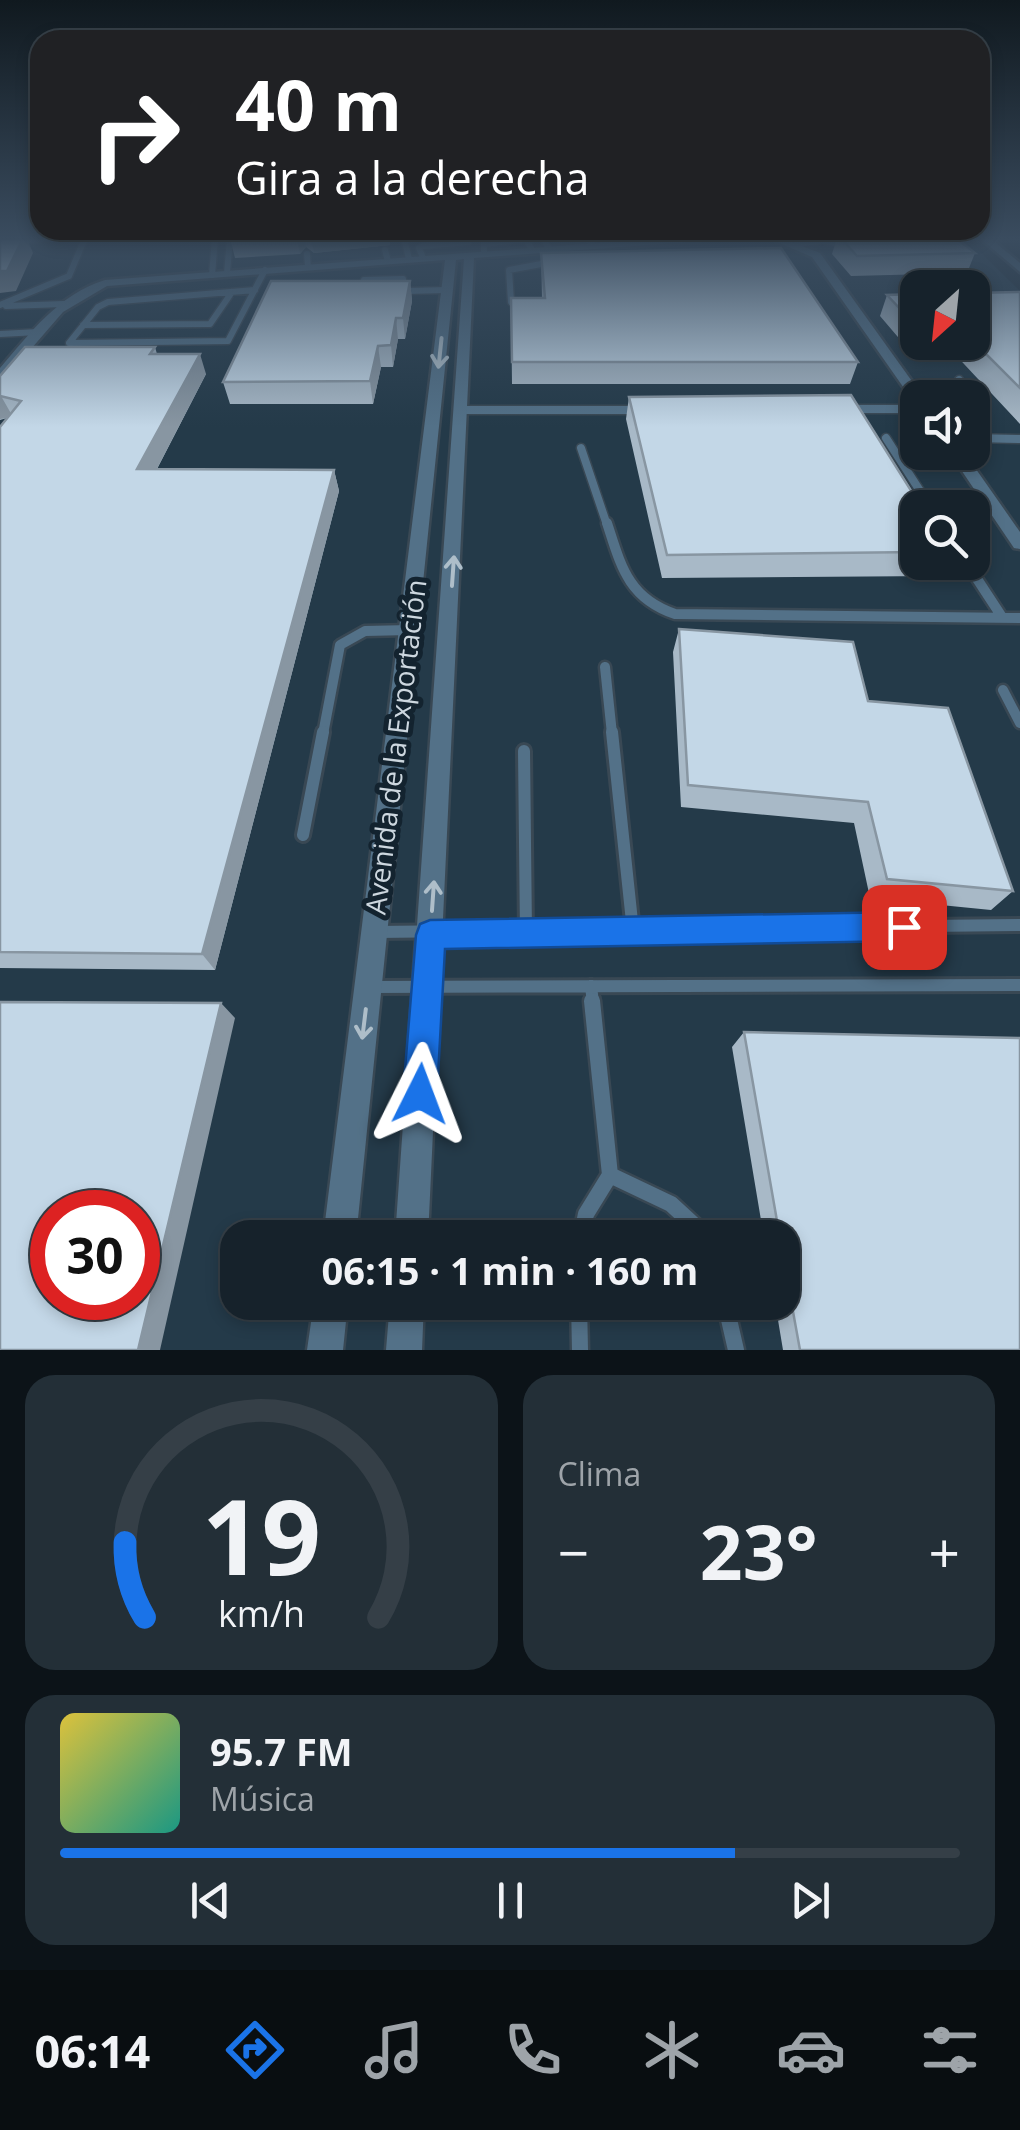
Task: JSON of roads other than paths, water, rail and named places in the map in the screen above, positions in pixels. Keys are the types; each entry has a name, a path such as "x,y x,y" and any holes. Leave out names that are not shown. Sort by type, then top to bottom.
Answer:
{"street":[{"path":"0,376 69,301"},
{"name":"Avenida de la Exportación","path":"340,1220 411,630 446,301"},
{"name":"Avenida de la Exportación","path":"412,1220 459,474 466,301"},
{"path":"849,301 905,380"},
{"path":"969,470 1020,544"},
{"path":"426,474 459,474"},
{"path":"325,1350 329,1320"},
{"path":"404,1350 406,1320"}],"lane":[{"path":"120,301 108,302 68,343 228,341 249,301"},
{"path":"83,325 210,324 226,301"},
{"path":"0,306 64,304"},
{"path":"0,334 38,332"},
{"path":"838,410 900,409"},
{"path":"462,410 640,410"},
{"path":"886,438 919,490"},
{"path":"990,438 1020,438"},
{"path":"580,448 626,577 634,593 649,605 675,614 1020,618"},
{"path":"978,580 1002,617"},
{"path":"302,835 340,645 365,631 411,630"},
{"path":"605,666 633,931"},
{"path":"1002,690 1020,722"},
{"path":"524,751 526,933"},
{"path":"375,932 430,935 1020,925"},
{"path":"369,987 1020,985"},
{"path":"585,1220 610,1175 592,986"},
{"path":"610,1175 671,1204 688,1220"},
{"path":"579,1320 580,1350"},
{"path":"729,1320 736,1350"}]}
